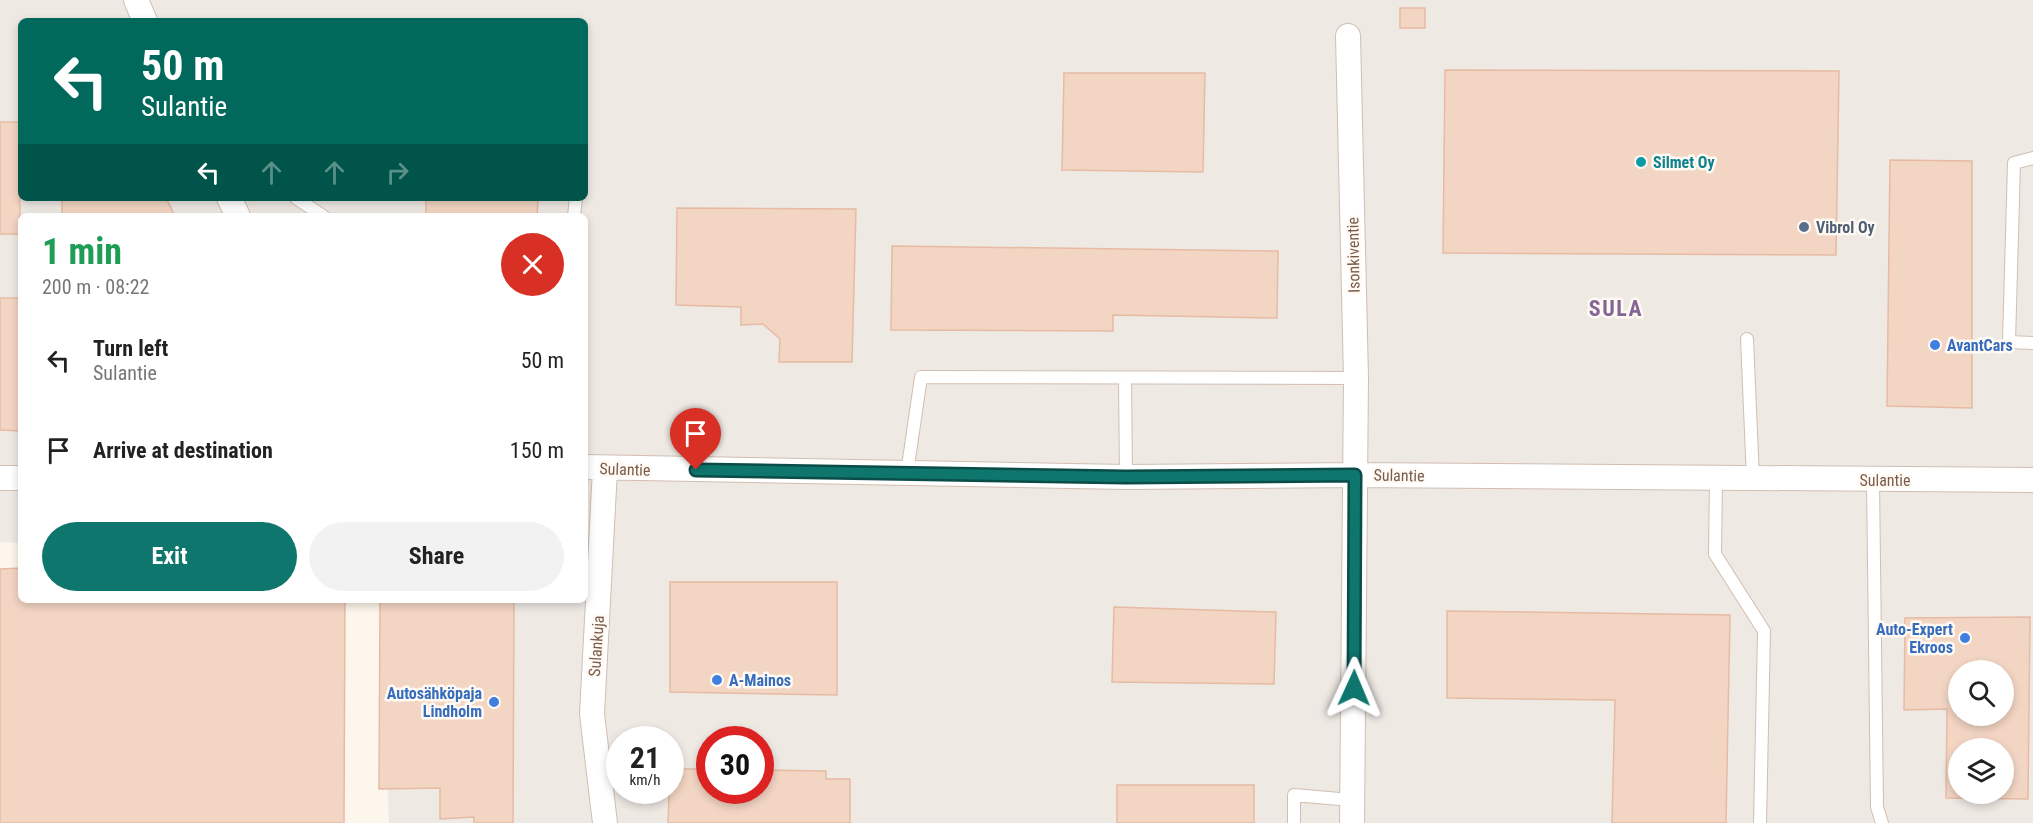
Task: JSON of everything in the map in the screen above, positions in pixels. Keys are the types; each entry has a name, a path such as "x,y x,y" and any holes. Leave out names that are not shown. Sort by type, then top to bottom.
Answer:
{"street":[{"path":"136,0 144,18"},
{"name":"Isonkiventie","path":"1348,36 1356,378 1352,811"},
{"name":"Sulantie","path":"595,468 1126,477 1355,475 2033,480"},
{"name":"Sulankuja","path":"595,468 592,714 605,823"},
{"path":"0,478 18,478"}],"lane":[{"path":"2033,158 2014,163 2009,342 2033,343"},
{"path":"300,201 318,213"},
{"path":"1747,339 1753,479"},
{"path":"907,473 921,377 1356,378"},
{"path":"1125,378 1126,477"},
{"path":"1716,478 1715,554 1764,631 1760,823"},
{"path":"1873,480 1878,807 1882,823"},
{"path":"1294,823 1294,795 1352,811"}],"shaded area":[{"path":"0,0 2033,0 2033,823 389,823 381,603 588,603 588,213 18,213 18,543 0,542"}],"building":[{"path":"1400,8 1425,8 1425,28 1400,28"},
{"name":"Silmet Oy","path":"1445,70 1839,71 1836,255 1443,253"},
{"path":"1064,73 1205,73 1203,172 1062,170"},
{"path":"0,122 18,122 20,213 18,213 18,234 0,234"},
{"path":"1890,160 1972,161 1972,408 1887,406"},
{"path":"62,201 168,201 174,213 62,213"},
{"path":"426,201 538,201 537,213 426,213"},
{"path":"677,208 856,209 852,362 779,362 780,339 763,324 741,325 741,307 676,305"},
{"path":"892,246 1278,251 1277,318 1113,315 1113,331 891,330"},
{"path":"0,298 18,298 18,431 0,430"},
{"path":"18,568 18,603 345,603 344,823 0,823 0,569"},
{"path":"670,582 837,582 837,695 670,692"},
{"path":"380,603 514,603 513,823 474,823 474,817 440,819 440,788 379,789"},
{"path":"1114,607 1276,612 1274,684 1112,682"},
{"path":"1447,611 1730,615 1726,823 1612,823 1615,700 1447,698"},
{"path":"2030,617 2028,799 2014,799 2014,738 1948,738 1948,798 1946,798 1947,709 1904,710 1905,618"},
{"path":"684,769 696,769 696,804 774,804 774,770 826,771 826,779 850,779 850,823 668,823 669,804 684,804"},
{"path":"1117,785 1254,785 1254,823 1117,823"}],"place":[{"name":"Silmet Oy","path":"1641,162"},
{"name":"Vibrol Oy","path":"1804,227"},
{"name":"AvantCars","path":"1935,345"},
{"name":"Auto-Expert Ekroos","path":"1965,638"},
{"name":"A-Mainos","path":"717,680"},
{"name":"Autosähköpaja Lindholm","path":"494,702"}],"district":[{"name":"SULA","path":"1616,308"}],"route":[{"path":"696,470 1126,477 1355,475 1354,688"}]}
